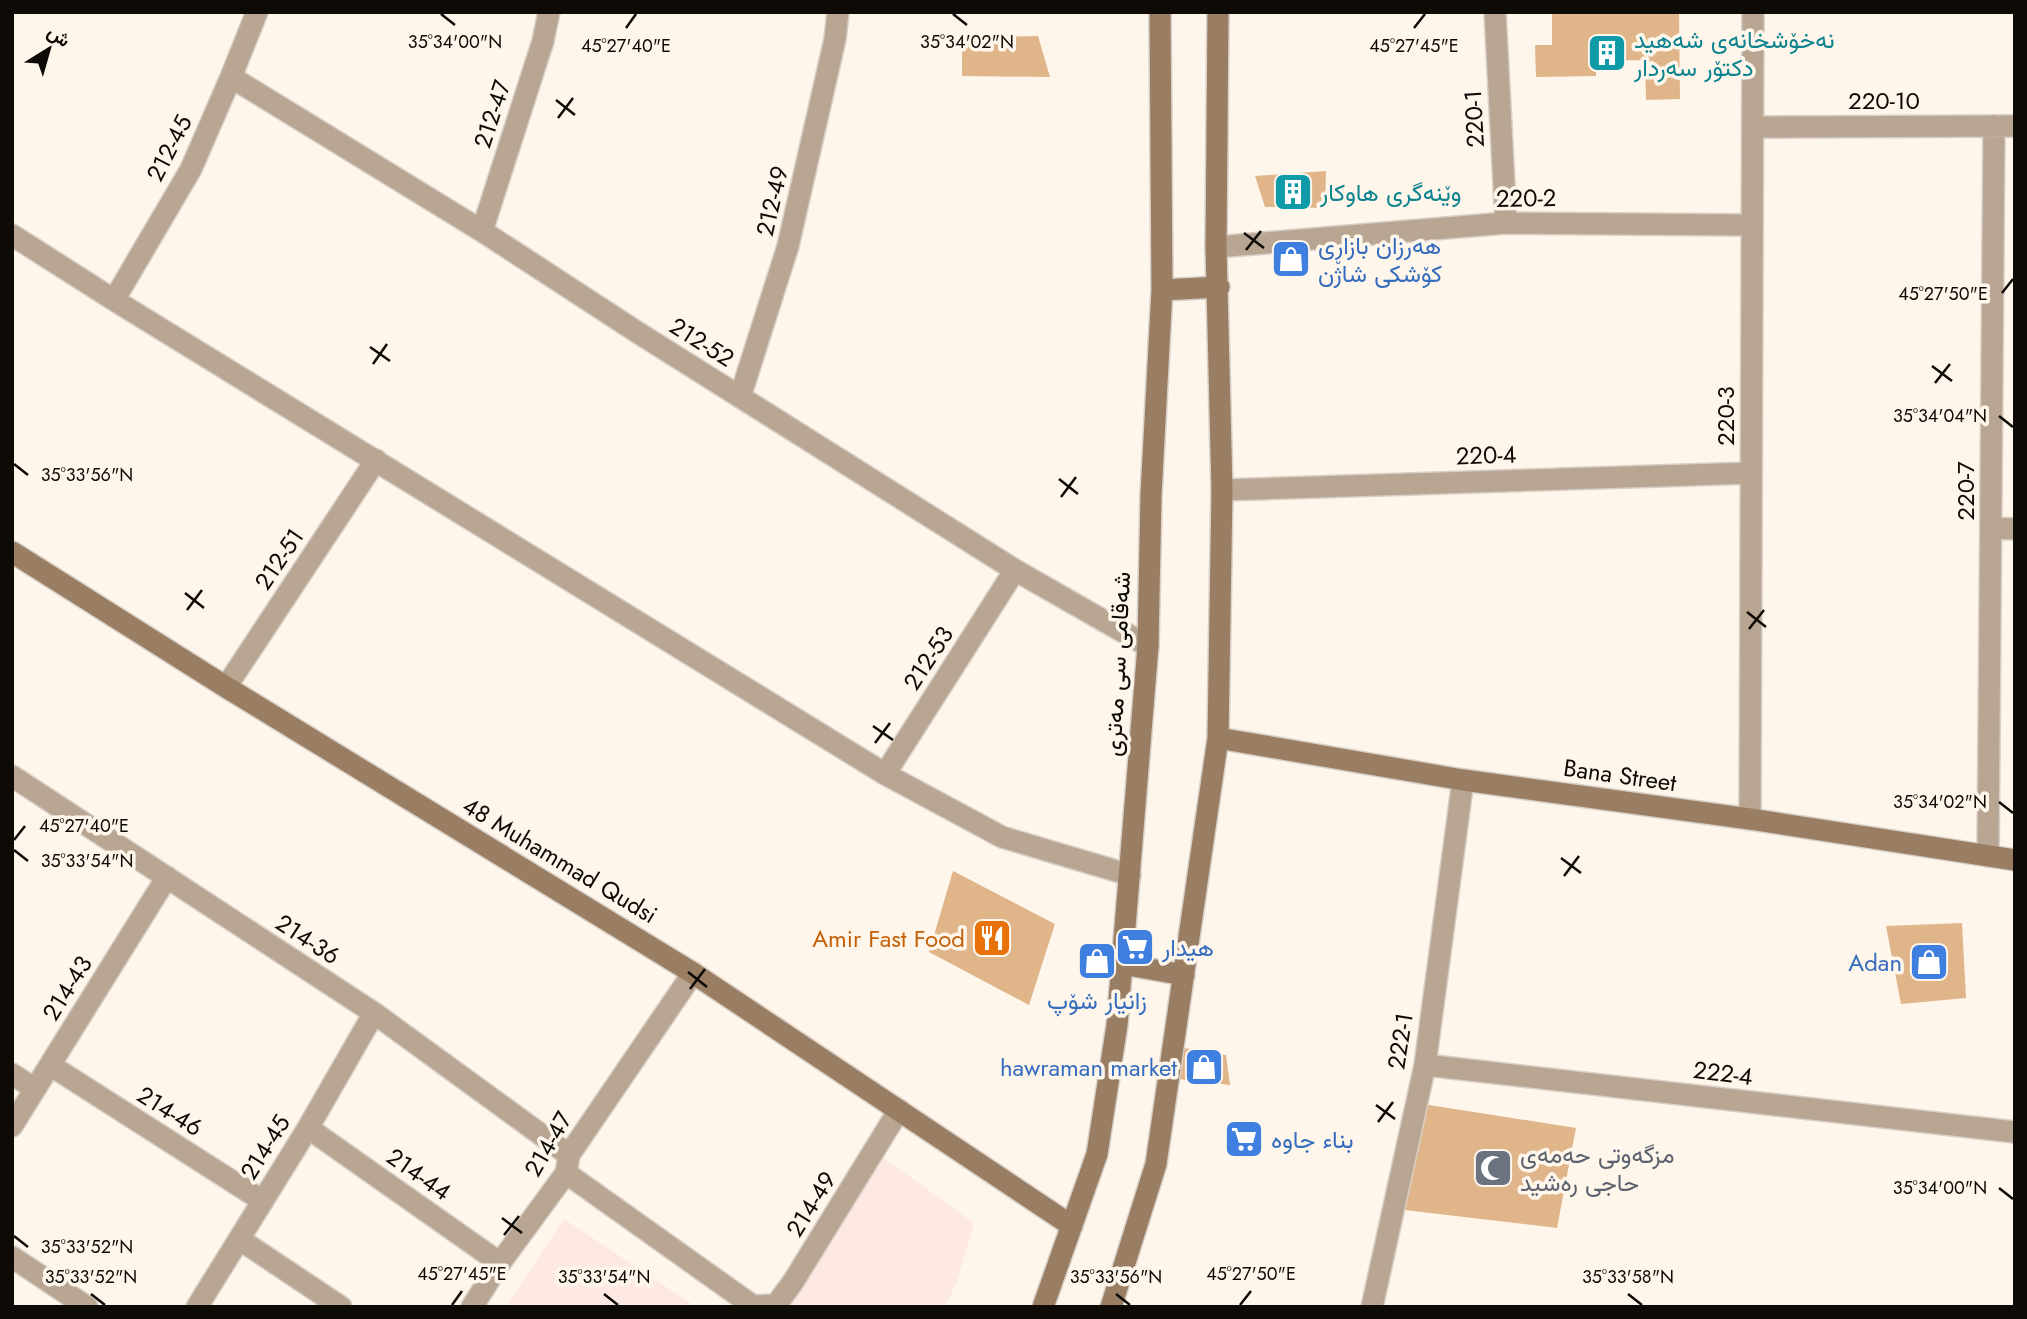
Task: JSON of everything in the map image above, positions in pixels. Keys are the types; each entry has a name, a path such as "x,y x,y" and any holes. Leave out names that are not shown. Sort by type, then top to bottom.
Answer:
{"main road":[{"name":"شەقامی سی مەتری","path":"1043,1307 1097,1154 1117,1025 1148,646 1151,495 1162,290 1160,12"},
{"path":"1111,1307 1156,1164 1218,738 1222,490 1216,247 1218,12"},
{"path":"1162,290 1219,287"},
{"name":"48 Muhammad Qudsi","path":"14,556 693,972 1072,1226"},
{"name":"Bana Street","path":"1218,738 1463,780 1750,819 2015,860"},
{"path":"1122,964 1184,975"}],"street":[{"name":"212-45","path":"114,300 191,169 257,12"},
{"name":"212-47","path":"482,231 550,12"},
{"name":"212-49","path":"740,397 789,247 835,40 838,12"},
{"name":"220-1","path":"1495,12 1506,223"},
{"name":"220-3","path":"1750,819 1753,12"},
{"name":"212-52","path":"231,77 482,231 1015,570 1148,646"},
{"name":"220-10","path":"1753,127 2004,126"},
{"name":"220-7","path":"1988,856 1991,528 2004,126"},
{"name":"220-2","path":"1216,247 1506,223 1752,225"},
{"path":"12,235 885,774 1002,837 1130,875"},
{"name":"212-51","path":"226,687 376,460"},
{"name":"220-4","path":"1222,490 1751,473"},
{"path":"1991,528 2015,529"},
{"name":"212-53","path":"885,774 1015,570"},
{"name":"214-36","path":"12,776 374,1013 753,1306"},
{"name":"222-1","path":"1372,1307 1425,1065 1463,780"},
{"name":"214-43","path":"12,1126 167,877"},
{"name":"214-47","path":"472,1307 693,972"},
{"name":"214-45","path":"197,1307 308,1128 374,1013"},
{"name":"222-4","path":"1425,1065 2015,1132"},
{"name":"214-46","path":"50,1066 263,1201"},
{"path":"12,1074 35,1089"},
{"name":"214-49","path":"753,1306 776,1305 793,1282 899,1110"},
{"name":"214-44","path":"308,1128 500,1263"},
{"path":"239,1239 341,1307"},
{"path":"12,1257 87,1307"}],"shaded area":[{"path":"884,1158 974,1223 957,1281 945,1307 783,1307"},
{"path":"564,1219 696,1307 506,1307"}],"building":[{"name":"نەخۆشخانەی شەهید دکتۆر سەردار","path":"1552,12 1679,12 1680,99 1646,100 1645,60 1596,61 1596,76 1536,77 1535,45 1552,45"},
{"path":"1038,36 1050,77 962,76 962,38"},
{"name":"وێنەگری هاوکار","path":"1326,171 1325,208 1265,207 1255,176"},
{"name":"Amir Fast Food","path":"953,871 1055,924 1029,1005 929,952"},
{"name":"Adan","path":"1962,923 1966,998 1901,1004 1886,926"},
{"name":"hawraman market","path":"1184,1048 1226,1055 1230,1085 1178,1079"},
{"path":"1423,1104 1576,1128 1557,1228 1396,1209"}],"place":[{"name":"نەخۆشخانەی شەهید دکتۆر سەردار","path":"1607,53"},
{"name":"وێنەگری هاوکار","path":"1293,192"},
{"name":"ھەرزان بازاڕی كۆشكی شاژن","path":"1291,259"},
{"name":"Amir Fast Food","path":"992,938"},
{"name":"هيدار","path":"1135,947"},
{"name":"زانیار شۆپ","path":"1097,961"},
{"name":"Adan","path":"1929,962"},
{"name":"hawraman market","path":"1204,1067"},
{"name":"بناء جاوە","path":"1244,1139"},
{"name":"مزگەوتی حەمەی حاجی رەشید","path":"1493,1168"}]}
